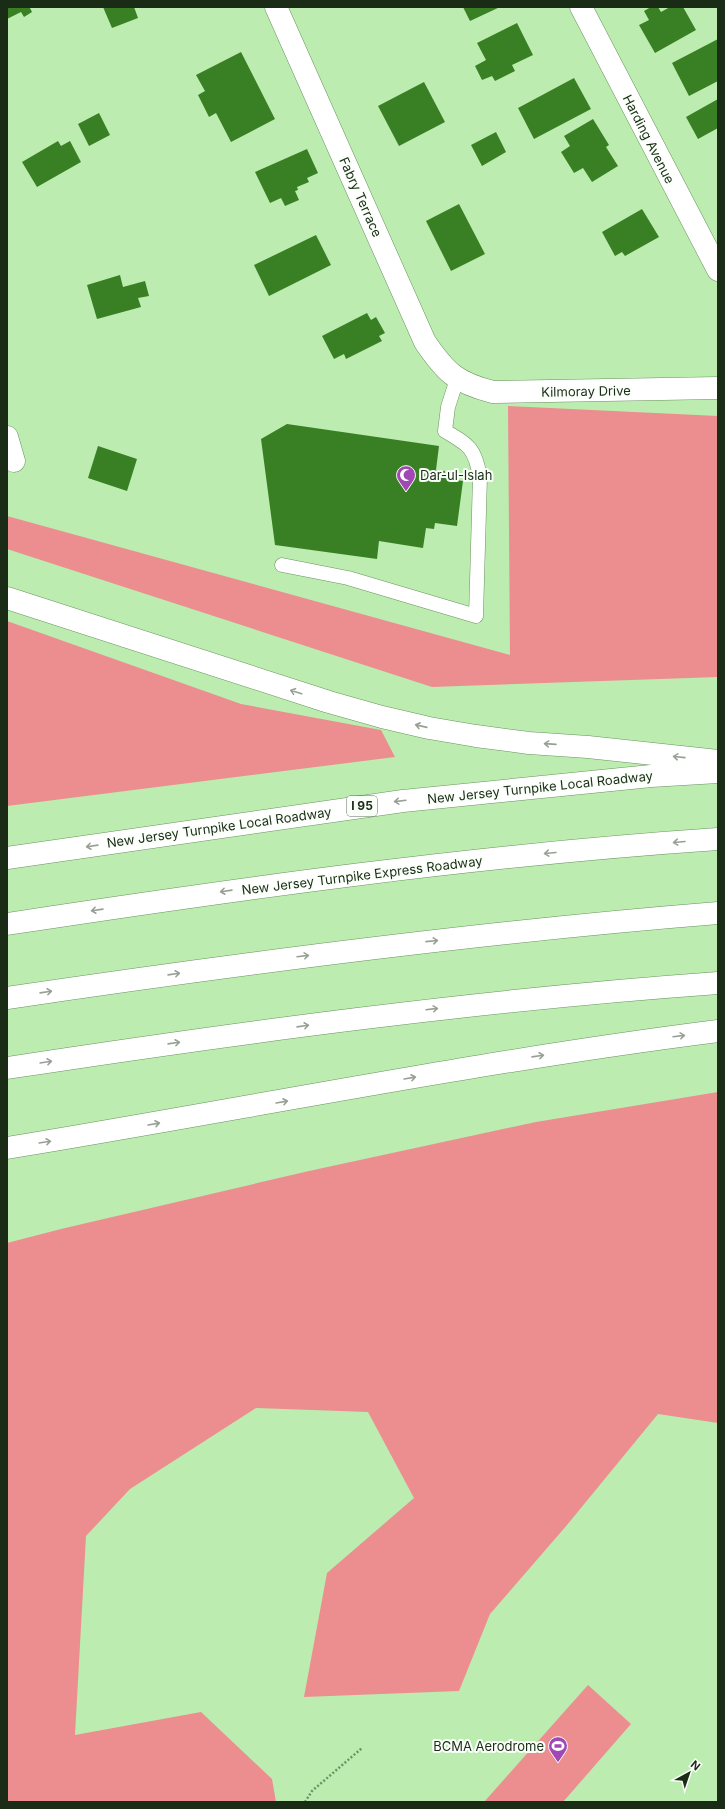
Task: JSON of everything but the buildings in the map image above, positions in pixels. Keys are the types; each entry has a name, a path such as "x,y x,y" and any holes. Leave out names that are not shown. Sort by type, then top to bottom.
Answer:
{"main road":[{"name":"Fabry Terrace","path":"276,7 425,342 440,365 457,379"},
{"name":"Harding Avenue","path":"581,7 718,270"},
{"name":"Kilmoray Drive","path":"457,379 471,386 493,392 718,388"},
{"path":"7,437 14,461"},
{"path":"7,598 329,702 429,728 506,740 718,761"},
{"name":"New Jersey Turnpike Local Roadway","path":"7,858 403,801 530,788 718,772"},
{"name":"New Jersey Turnpike Express Roadway","path":"7,924 212,893 352,875 522,856 718,839"},
{"path":"7,998 349,950 600,923 718,913"},
{"path":"7,1068 195,1040 423,1010 617,991 718,983"},
{"path":"7,1148 200,1116 526,1058 718,1031"}],"lane":[{"path":"282,565 348,578 476,616 480,476 477,461 470,447 445,431 448,407 457,379"}],"path":[{"path":"305,1802 312,1790 362,1748"}],"shaded area":[{"path":"508,406 718,416 718,677 432,687 7,549 7,516 510,655"},
{"path":"7,621 241,704 381,730 395,757 7,806"},
{"path":"718,1092 718,1423 658,1414 567,1525 490,1614 459,1691 304,1697 327,1573 414,1498 368,1412 256,1408 130,1489 86,1536 75,1735 201,1712 272,1779 276,1802 7,1802 7,1243 309,1171 536,1122"},
{"name":"BCMA Aerodrome","path":"588,1685 631,1724 563,1802 484,1802"}],"place":[{"name":"Dar-ul-Islah","path":"406,492"},
{"name":"BCMA Aerodrome","path":"558,1763"}]}
